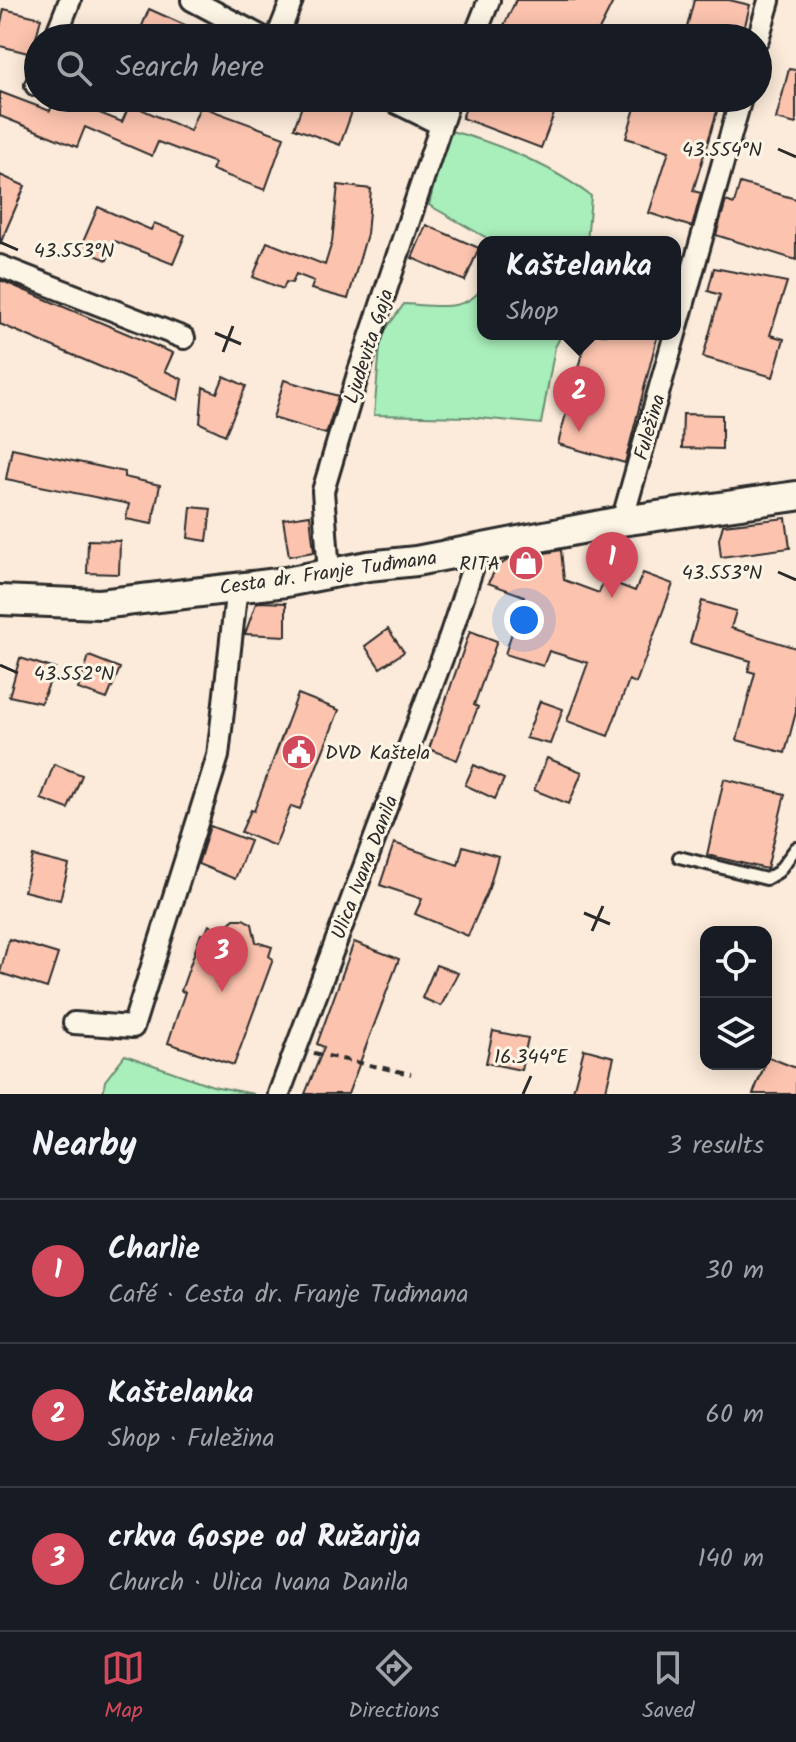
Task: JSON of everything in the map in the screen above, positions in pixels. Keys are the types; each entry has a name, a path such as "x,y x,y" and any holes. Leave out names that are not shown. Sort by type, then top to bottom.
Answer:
{"main road":[{"name":"Cesta dr. Franje Tuđmana","path":"0,600 100,604 286,582 622,521 796,496"}],"street":[{"path":"61,24 70,0"},
{"path":"283,24 292,0"},
{"path":"480,24 489,0"},
{"path":"762,24 769,1"},
{"path":"199,2 239,24"},
{"path":"416,112 440,124"},
{"name":"Ljudevita Gaja","path":"329,573 323,491 358,374 445,112"},
{"name":"Fuležina","path":"681,313 737,112"},
{"path":"0,266 184,338"},
{"name":"Fuležina","path":"622,521 673,340"},
{"name":"Ulica Ivana Danila","path":"279,1094 446,648 479,549"},
{"path":"74,1023 133,1027 218,756 237,586"}],"lane":[{"path":"679,857 766,879 778,872 796,848"}],"path":[{"path":"296,1049 411,1074"}],"green space":[{"path":"447,130 522,156 558,174 591,196 588,236 483,236 429,205"},
{"path":"476,295 477,340 559,340 541,424 469,417 374,415 381,336 404,304 448,306 468,301"},
{"path":"125,1055 213,1086 254,1094 103,1094 105,1081"}],"building":[{"path":"516,0 614,0 602,24 505,24"},
{"path":"694,0 729,0 750,5 745,24 688,24"},
{"path":"4,9 41,18 40,24 24,24 24,52 0,46"},
{"path":"149,9 183,24 143,24"},
{"path":"789,69 796,70 796,124 776,119"},
{"path":"0,92 24,101 24,112 97,112 122,122 126,112 148,112 190,131 198,112 216,112 284,137 265,190 212,170 215,163 158,142 152,156 85,127 77,147 0,116"},
{"path":"300,112 352,112 340,145 294,128"},
{"path":"464,112 555,112 541,148 462,118"},
{"path":"634,112 717,112 693,191 701,193 692,227 649,213 669,151 626,138"},
{"path":"0,175 25,186 0,244"},
{"path":"740,183 796,199 796,260 716,235 726,201 734,204"},
{"path":"338,185 371,189 367,234 348,299 311,289 314,281 296,274 292,283 286,282 283,289 253,277 267,242 325,265 332,242"},
{"path":"98,207 151,230 154,223 185,235 173,264 115,241 107,260 80,249"},
{"path":"426,225 477,247 465,281 412,258"},
{"path":"714,268 787,282 770,335 784,339 773,377 703,357 720,295 708,291"},
{"path":"0,280 173,353 165,371 182,379 178,400 0,324"},
{"path":"585,340 656,340 625,463 558,444"},
{"path":"224,376 246,386 225,435 200,423 203,387 217,393"},
{"path":"284,380 338,396 326,434 273,418"},
{"path":"683,414 722,415 722,449 682,448"},
{"path":"12,448 125,472 124,477 160,485 152,524 126,519 129,504 6,479"},
{"path":"191,507 211,509 207,541 188,538"},
{"path":"310,515 314,552 289,556 283,519"},
{"path":"786,518 790,548 721,557 719,539 723,525"},
{"path":"88,540 120,541 119,574 87,573"},
{"path":"561,550 564,580 599,593 604,579 635,591 643,573 673,584 636,683 629,680 608,736 567,721 588,663 549,651 543,666 505,654 524,596 488,583 497,567 508,560"},
{"path":"702,601 736,611 731,628 796,648 796,712 785,753 737,740 755,673 748,671 751,661 690,643"},
{"path":"256,603 286,603 286,636 245,634"},
{"path":"388,629 404,652 380,668 365,646"},
{"path":"470,631 497,641 474,705 478,707 457,760 429,749"},
{"path":"89,656 120,668 107,699 78,689"},
{"path":"20,658 55,669 41,703 9,696"},
{"name":"DVD Kaštela","path":"298,694 339,710 300,809 291,806 275,846 241,832 251,810 254,811"},
{"path":"540,701 563,709 550,744 526,738"},
{"path":"547,758 582,772 569,804 534,790"},
{"path":"54,764 82,775 68,809 41,799"},
{"path":"474,765 504,779 495,799 465,785"},
{"path":"724,779 785,794 767,869 707,855"},
{"path":"210,826 250,841 235,879 198,864"},
{"path":"394,843 458,865 463,846 498,856 489,888 468,936 415,914 422,899 380,885"},
{"path":"33,856 69,865 60,900 24,891"},
{"path":"234,919 243,919 252,924 256,942 272,947 269,956 273,959 234,1065 168,1043 185,992 181,991 201,934 205,935 209,925 221,930"},
{"path":"9,939 58,954 47,988 0,973"},
{"path":"354,942 399,959 348,1094 305,1094 324,1047 317,1044"},
{"path":"436,965 458,973 441,1006 422,998"},
{"path":"493,1031 528,1038 521,1070 486,1063"},
{"path":"584,1049 614,1057 605,1094 573,1091"},
{"path":"772,1059 796,1068 796,1094 753,1094 763,1070 772,1070"}],"place":[{"name":"Kaštelanka","path":"579,432"},
{"name":"RITA","path":"526,563"},
{"name":"Charlie","path":"612,598"},
{"name":"DVD Kaštela","path":"299,752"},
{"name":"crkva Gospe od Ružarija","path":"222,992"}]}
